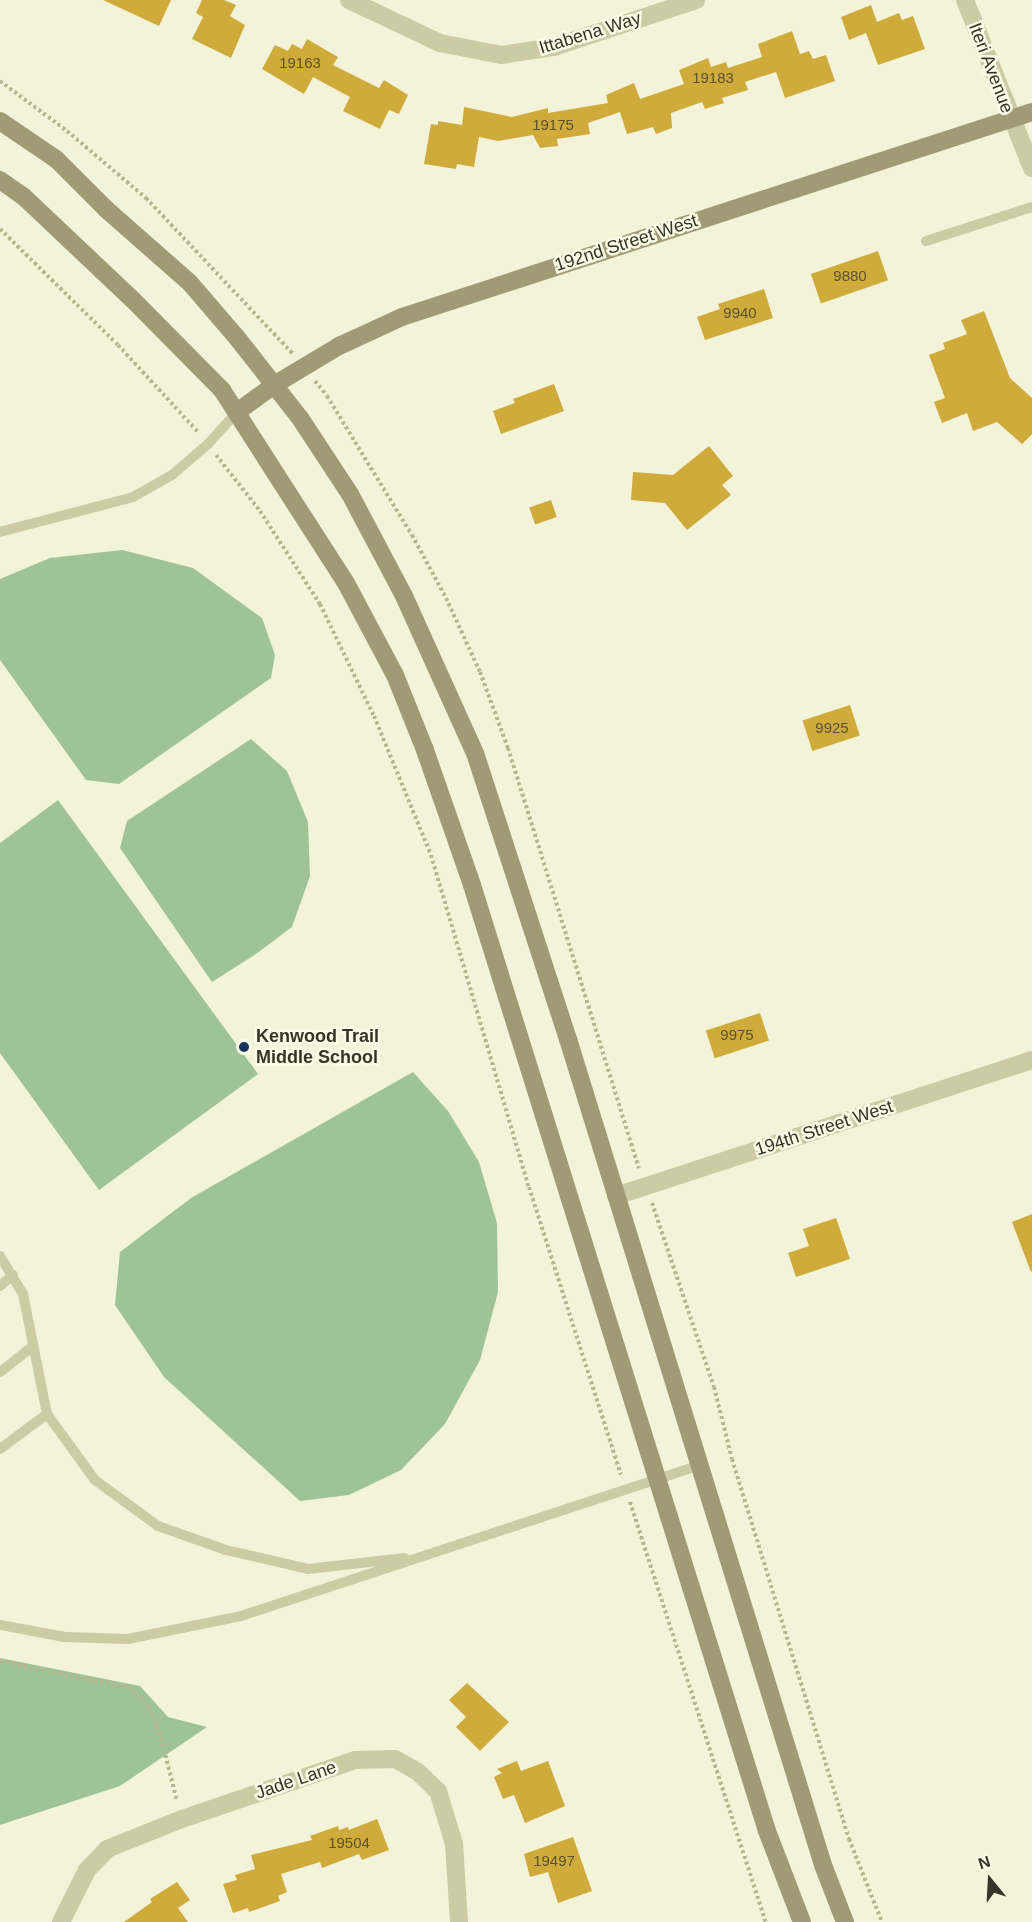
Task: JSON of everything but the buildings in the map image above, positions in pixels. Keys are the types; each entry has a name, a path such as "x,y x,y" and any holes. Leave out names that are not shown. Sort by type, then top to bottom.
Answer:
{"main road":[{"name":"192nd Street West","path":"237,412 274,385 355,338 417,311 1032,112"},
{"path":"0,121 56,159 106,209 190,283 300,418 350,494 404,596 475,753 616,1196 823,1865 846,1922"},
{"path":"0,180 23,196 134,300 222,390 346,583 395,675 425,750 475,896 767,1831 802,1922"}],"street":[{"name":"Ittabena Way","path":"350,0 440,43 501,55 554,47 696,0"},
{"name":"Iteri Avenue","path":"965,0 1032,168"},
{"name":"194th Street West","path":"616,1196 1032,1059"},
{"name":"Jade Lane","path":"61,1922 87,1870 107,1849 182,1819 355,1760 395,1759 418,1772 438,1791 454,1844 459,1922"}],"lane":[{"path":"926,241 1032,207"},
{"path":"0,532 133,497 172,475 207,444 237,412"},
{"path":"0,1256 23,1294 47,1414 95,1480 158,1526 226,1550 309,1569 429,1555"},
{"path":"0,1286 13,1275"},
{"path":"0,1372 32,1347"},
{"path":"0,1449 47,1414"},
{"path":"0,1625 65,1637 128,1639 241,1616 699,1465"}],"path":[{"path":"0,229 118,345 188,419 260,511 320,604 374,716 431,855 533,1199 766,1922"},
{"path":"0,1661 130,1688 148,1707 158,1726 182,1819"}],"green space":[{"path":"122,550 193,568 262,618 275,655 271,678 119,784 86,780 0,660 0,579 50,558"},
{"path":"251,739 287,771 308,822 310,876 292,927 256,954 212,982 120,848 127,821"},
{"path":"58,800 258,1074 99,1190 0,1053 0,843"},
{"path":"413,1072 448,1111 479,1162 497,1223 498,1292 480,1360 445,1424 401,1470 349,1495 300,1501 164,1377 115,1305 120,1252 191,1198"},
{"path":"0,1658 140,1686 168,1717 207,1727 120,1786 0,1825"}],"place":[{"name":"Kenwood Trail Middle School","path":"244,1047"}]}
